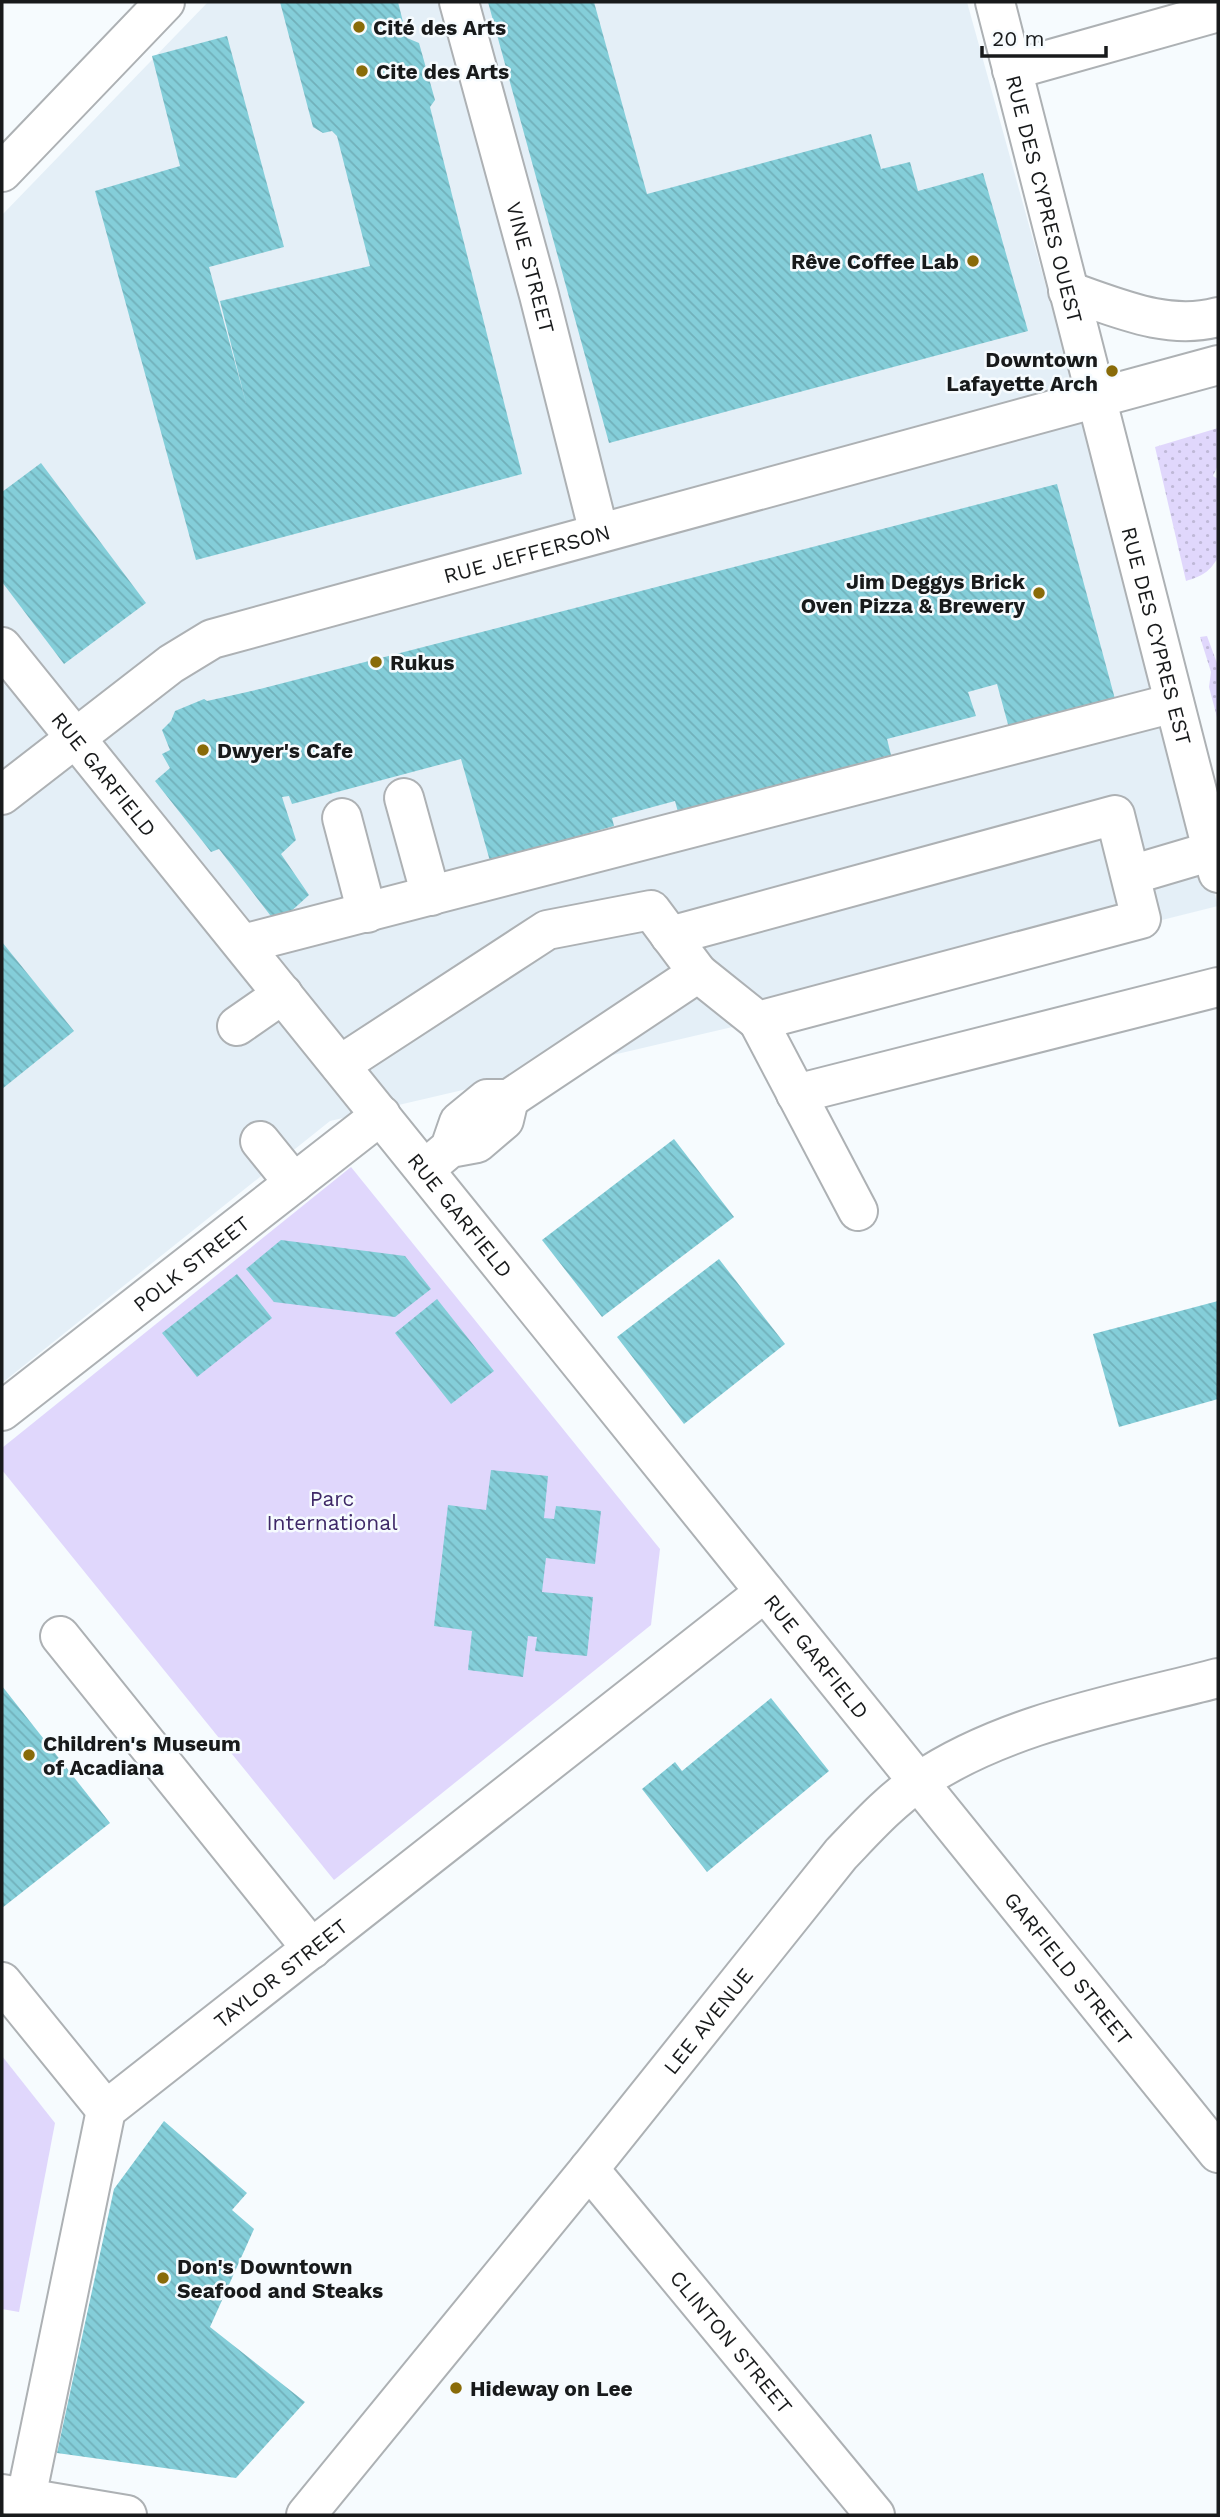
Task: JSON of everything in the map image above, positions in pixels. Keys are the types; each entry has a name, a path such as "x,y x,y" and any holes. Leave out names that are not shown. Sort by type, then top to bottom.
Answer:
{"street":[{"path":"2,172 165,2"},
{"name":"VINE STREET","path":"459,2 539,296 599,533"},
{"name":"RUE DES CYPRES OUEST","path":"995,2 1094,398"},
{"path":"1012,69 1218,12"},
{"path":"1068,291 1143,316 1181,322 1218,317"},
{"name":"RUE JEFFERSON","path":"2,795 171,664 212,639 1218,365"},
{"name":"RUE DES CYPRES EST","path":"1094,398 1124,501 1215,862"},
{"name":"RUE GARFIELD","path":"2,647 381,1115 438,1159 765,1592 919,1782"},
{"path":"243,944 1174,703"},
{"path":"404,798 431,896"},
{"path":"670,936 1115,815 1141,919 758,1021"},
{"path":"342,818 367,913"},
{"path":"1131,875 1215,862"},
{"path":"340,1065 547,930 651,910 698,973 758,1021 858,1211"},
{"path":"438,1159 477,1143 504,1121 509,1099 698,973"},
{"path":"796,1094 1218,987"},
{"path":"237,1026 283,994"},
{"name":"POLK STREET","path":"2,1411 381,1115"},
{"path":"260,1141 294,1183"},
{"name":"TAYLOR STREET","path":"106,2110 765,1592"},
{"path":"60,1636 312,1949"},
{"name":"LEE AVENUE","path":"306,2515 589,2169 841,1854 877,1816 919,1782 977,1748 1040,1726 1218,1678"},
{"name":"GARFIELD STREET","path":"919,1782 1218,2153"},
{"path":"2,1982 106,2110 14,2496 127,2515"},
{"name":"CLINTON STREET","path":"589,2169 875,2515"}],"shaded area":[{"path":"208,2 967,2 1218,906 758,1021 330,1121 2,1383 2,215"}],"green space":[{"path":"1218,428 1218,465 1213,476 1218,479 1218,557 1205,573 1186,581 1155,447"},
{"path":"1207,636 1218,666 1218,721 1209,687 1211,672 1200,637"},
{"name":"Parc International","path":"351,1167 660,1549 651,1625 334,1880 2,1470 2,1448"},
{"path":"2,2056 55,2123 19,2312 2,2309"}],"building":[{"path":"280,2 398,2 407,38 419,43 435,100 430,107 522,474 196,560 95,191 180,166 152,56 227,36 284,247 209,267 246,403 220,301 370,266 337,136 332,131 323,133 313,127"},
{"path":"488,2 594,2 647,194 871,134 881,169 910,162 918,191 983,173 1028,331 609,443"},
{"path":"41,463 146,603 64,664 2,582 2,492"},
{"path":"1057,484 1115,699 1009,728 997,684 968,692 976,716 887,739 891,755 678,812 675,801 612,818 614,826 490,861 461,759 292,804 289,796 282,797 296,840 281,854 309,895 277,924 219,849 211,852 155,781 170,768 162,754 170,750 162,730 171,721 175,711 204,699 207,701 260,689"},
{"path":"2,942 74,1031 2,1089"},
{"path":"674,1139 734,1217 602,1317 542,1240"},
{"path":"281,1240 405,1256 431,1289 395,1317 274,1302 246,1269"},
{"path":"719,1259 785,1344 684,1424 617,1337"},
{"path":"237,1274 272,1318 197,1377 162,1333"},
{"path":"437,1299 494,1371 451,1404 395,1333"},
{"path":"1218,1301 1218,1399 1119,1427 1093,1334"},
{"path":"491,1470 548,1476 544,1518 554,1519 556,1506 601,1511 595,1564 546,1558 542,1592 593,1597 587,1656 535,1651 537,1637 528,1636 523,1677 468,1670 472,1631 434,1626 448,1505 486,1510"},
{"name":"Children's Museum of Acadiana","path":"2,1686 110,1823 2,1908"},
{"path":"771,1698 829,1771 707,1872 642,1789 675,1762 682,1771"},
{"name":"Don's Downtown Seafood and Steaks","path":"164,2121 247,2193 232,2210 254,2229 210,2327 305,2402 236,2478 57,2453 114,2189"}],"place":[{"name":"Cité des Arts","path":"359,27"},
{"name":"Cite des Arts","path":"362,71"},
{"name":"Rêve Coffee Lab","path":"973,261"},
{"name":"Downtown Lafayette Arch","path":"1112,371"},
{"name":"Jim Deggys Brick Oven Pizza & Brewery","path":"1039,593"},
{"name":"Rukus","path":"376,662"},
{"name":"Dwyer's Cafe","path":"203,750"},
{"name":"Children's Museum of Acadiana","path":"29,1755"},
{"name":"Don's Downtown Seafood and Steaks","path":"163,2278"},
{"name":"Hideway on Lee","path":"456,2388"}]}
